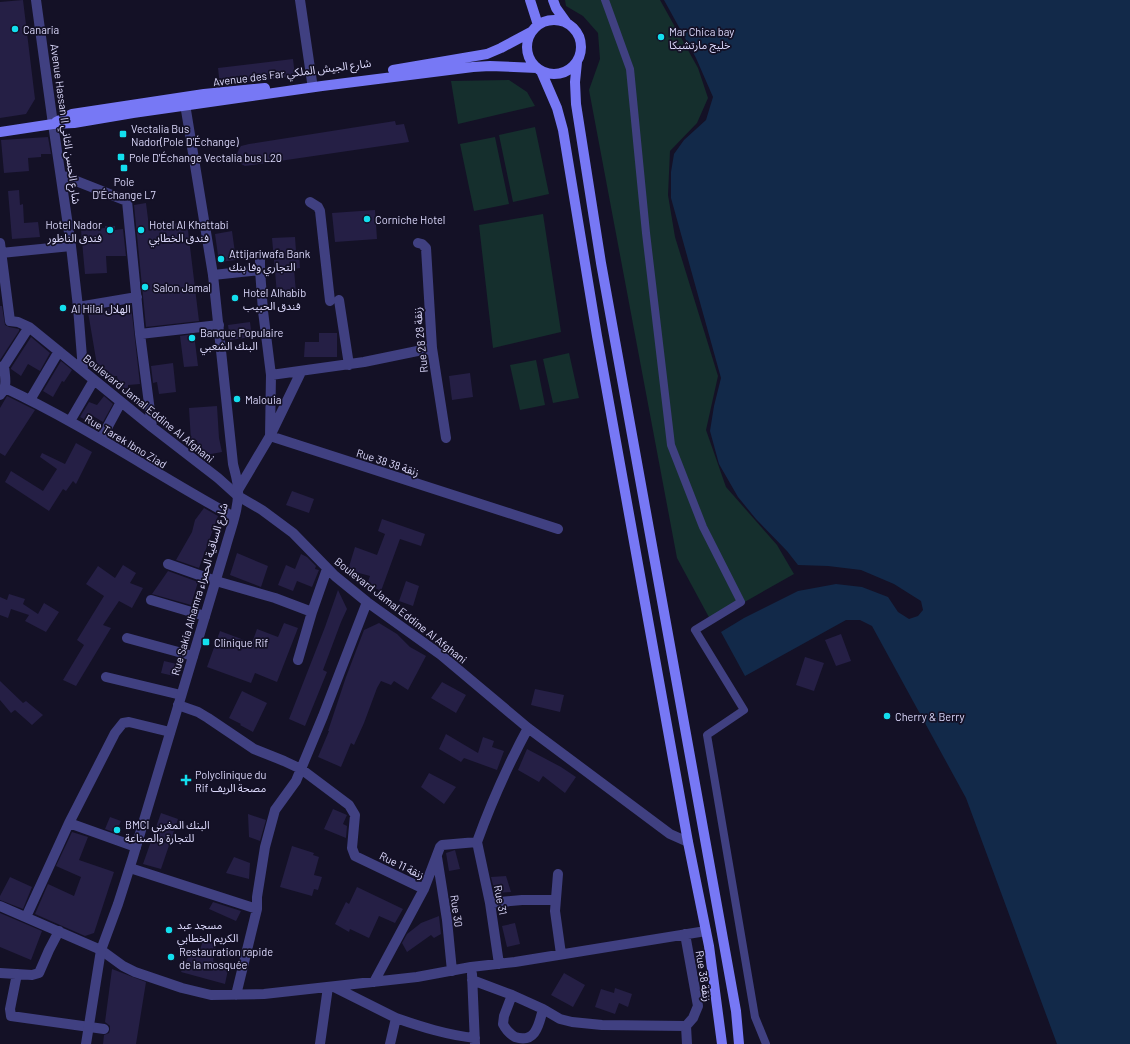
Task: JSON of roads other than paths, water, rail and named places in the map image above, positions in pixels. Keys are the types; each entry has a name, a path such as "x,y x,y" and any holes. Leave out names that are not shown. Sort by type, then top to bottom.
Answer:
{"main road":[{"path":"530,0 534,29"},
{"path":"553,0 556,8 566,22 574,28 579,35 581,44 581,53 577,62 575,82 576,104 601,263 700,806 736,1012 739,1044"},
{"path":"566,22 556,20 547,21 534,29 528,39 528,55 539,69 557,108 563,130 597,336 688,842 706,931 717,999 722,1044"},
{"name":"Avenue des Far شارع الجيش الملكي","path":"0,132 53,124 74,123 184,101 383,72 486,54 501,48 534,29"},
{"path":"539,69 550,74 561,74 570,69 577,62"},
{"name":"Avenue des Far شارع الجيش الملكي","path":"184,101 473,67 490,66 539,69"}],"street":[{"name":"Avenue Hassan II شارع الحسن الثاني","path":"36,0 71,246 83,370"},
{"path":"300,0 312,82"},
{"path":"605,0 630,69 646,233 671,445 703,527 741,602 695,630 744,710 706,735 755,1017 766,1044"},
{"name":"Rue Sakia Alhamra شارع الساقية الحمراء","path":"86,1044 101,950 130,868 234,518 238,493 233,464 213,275 184,101"},
{"path":"60,174 127,201 140,334 152,427"},
{"path":"310,202 318,207 320,211 334,301 349,365"},
{"path":"0,243 1,253 71,246"},
{"name":"Rue 28 زنقة 28","path":"418,243 422,244 426,248 432,348 446,438"},
{"name":"Boulevard Jamal Eddine Al Afghani","path":"1,253 10,321 18,322 29,327 152,427 238,493 283,525 293,533 327,569 367,602 400,624 441,655 528,728 670,834 688,842"},
{"path":"260,259 263,311 271,375 270,436"},
{"path":"213,275 260,270"},
{"path":"78,307 137,297"},
{"path":"140,334 219,325"},
{"path":"2,392 6,378 2,367 29,327"},
{"path":"271,375 349,365 432,348"},
{"path":"30,400 60,351"},
{"path":"238,493 270,436 302,372"},
{"path":"70,421 94,380"},
{"name":"Rue Tarek Ibno Ziad","path":"2,392 30,400 70,421 234,518"},
{"path":"101,439 121,402"},
{"name":"Rue 38 زنقة 38","path":"270,436 558,530"},
{"path":"168,564 275,598 312,612"},
{"path":"298,660 312,612 327,569"},
{"path":"151,600 205,616"},
{"path":"236,995 257,909 265,847 275,810 291,789 300,769 323,716 367,602"},
{"path":"127,638 193,656"},
{"path":"106,677 180,700 254,749 300,769"},
{"path":"26,917 69,824 115,733 122,723 129,722 141,724 170,732"},
{"path":"374,982 424,889 436,855 441,846 477,842 489,807 528,728"},
{"name":"Rue 11 زنقة","path":"300,769 352,808 355,815 352,848 355,856 424,889"},
{"path":"69,824 136,847"},
{"name":"Rue 31","path":"477,842 490,903 499,964"},
{"name":"Rue 30","path":"436,855 452,971"},
{"path":"130,868 257,909"},
{"path":"558,874 555,911 560,954"},
{"path":"490,903 522,900 555,900"},
{"path":"0,906 101,950 122,966 182,988 211,995 264,994 374,982 706,931"},
{"path":"0,973 39,973 59,931"},
{"name":"Rue 38 زنقة","path":"685,934 698,1006 693,1018 686,1026"},
{"path":"331,987 396,1018 432,1031 475,1041 471,967"},
{"path":"17,974 10,1009 11,1016 104,1029"},
{"path":"472,980 512,995 543,1009 560,1019 572,1022 602,1025 686,1026 687,1044"},
{"path":"320,1044 331,987"},
{"path":"512,995 504,1016 503,1024 508,1032 518,1039 524,1041 532,1040 539,1024 543,1009"},
{"path":"390,1043 396,1018"}],"water":[{"path":"664,0 1130,0 1130,1044 1057,1044 966,798 872,626 860,620 846,620 745,676 721,632 744,618 798,591 798,565 738,497 719,464 710,431 721,378 671,198 671,172 674,154 684,140 706,120 713,97 696,58"}],"place":[{"name":"Canaria","path":"15,29"},
{"name":"Mar Chica bay خليج مارتشيكا","path":"661,37"},
{"name":"Vectalia Bus Nador(Pole D'Échange)","path":"123,134"},
{"name":"Pole D'Échange Vectalia bus L20","path":"121,157"},
{"name":"Pole D'Échange L7","path":"124,168"},
{"name":"Corniche Hotel","path":"367,219"},
{"name":"Hotel Nador فندق الناظور","path":"110,230"},
{"name":"Hotel Al Khattabi فندق الخطابي","path":"141,230"},
{"name":"Attijariwafa Bank التجاري وفا بنك","path":"221,259"},
{"name":"Salon Jamal","path":"145,287"},
{"name":"Hotel Alhabib فندق الحبيب","path":"235,298"},
{"name":"Al Hilal الهلال","path":"63,308"},
{"name":"Banque Populaire البنك الشعبي","path":"192,338"},
{"name":"Malouia","path":"237,399"},
{"name":"Clinique Rif","path":"206,642"},
{"name":"Cherry & Berry","path":"887,716"},
{"name":"Polyclinique du Rif مصحة الريف","path":"186,780"},
{"name":"BMCI البنك المغربي للتجارة والصناعة","path":"117,830"},
{"name":"مسجد عبد الكريم الخطابي","path":"169,930"},
{"name":"Restauration rapide de la mosquée","path":"171,957"}]}
